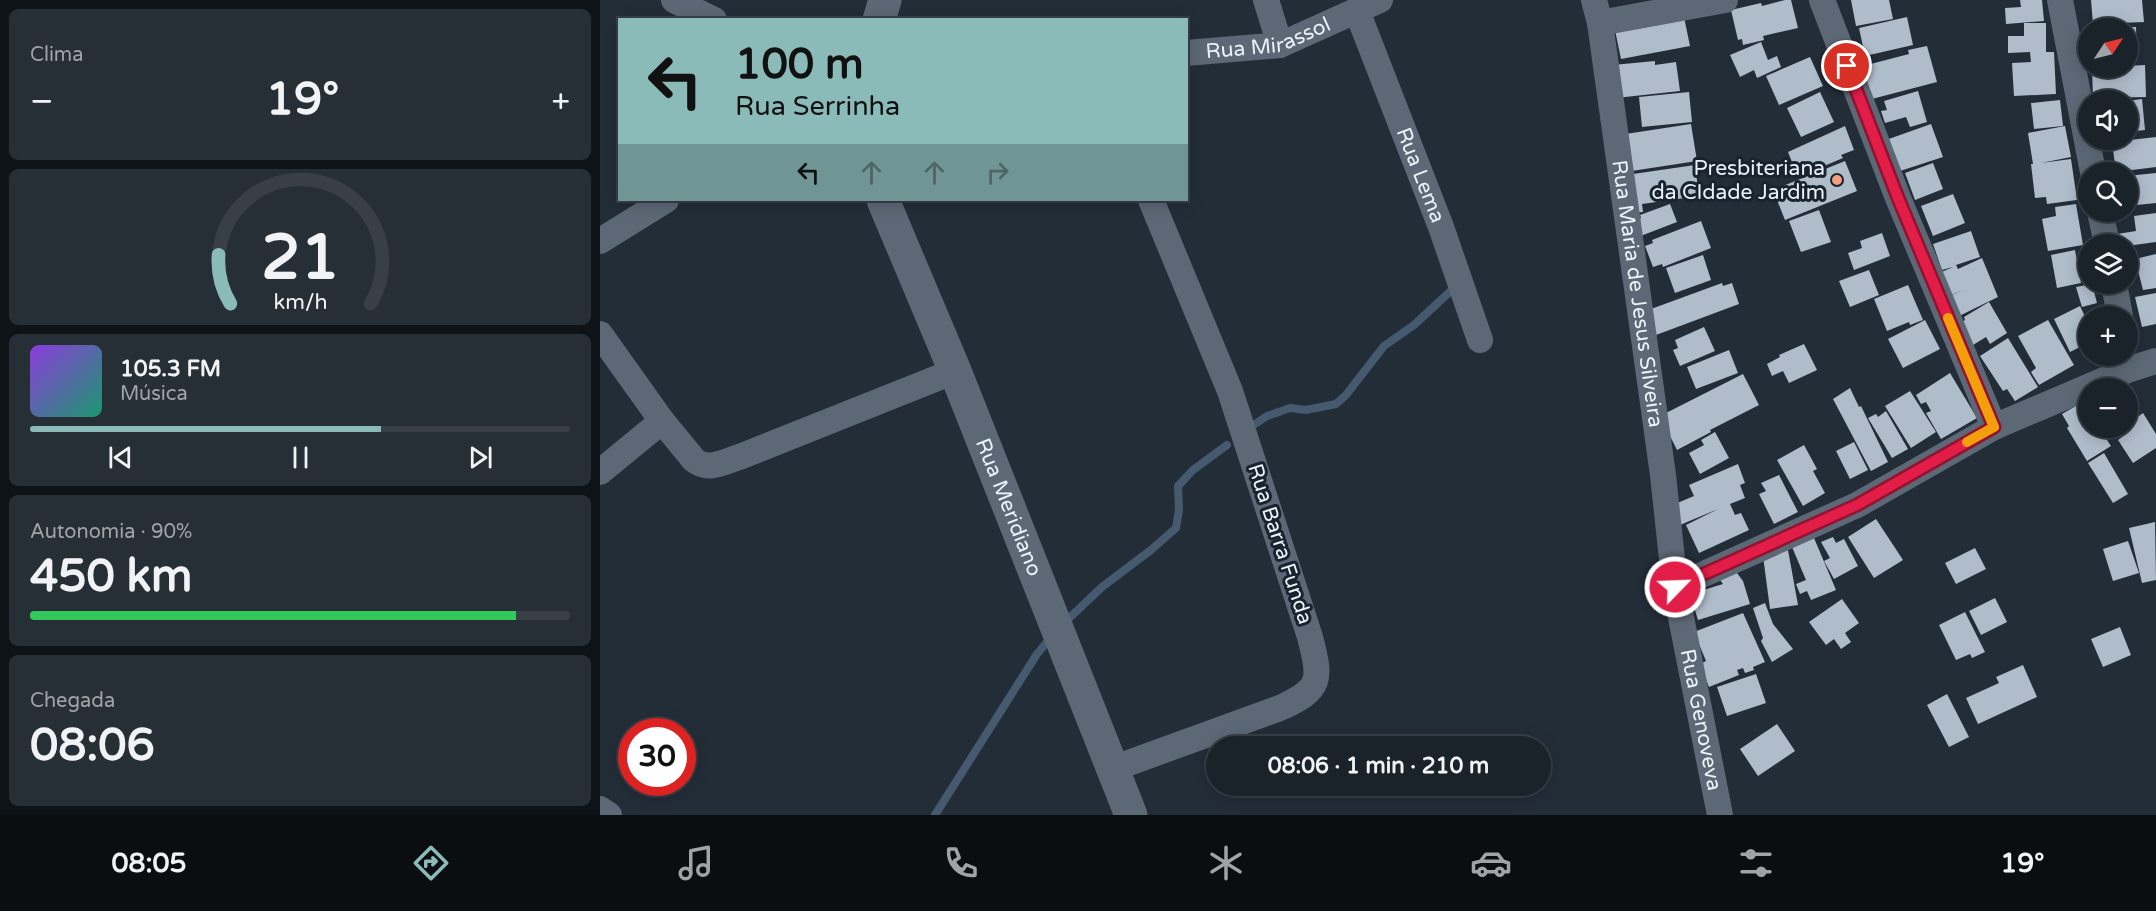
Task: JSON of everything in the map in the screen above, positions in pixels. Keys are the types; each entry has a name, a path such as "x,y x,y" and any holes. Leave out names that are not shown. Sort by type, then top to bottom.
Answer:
{"street":[{"path":"674,0 710,18"},
{"path":"880,18 885,0"},
{"path":"1266,0 1280,45"},
{"name":"Rua Mirassol","path":"1188,53 1280,45 1380,0"},
{"path":"1597,12 1725,0"},
{"path":"1822,0 1898,198 1994,427"},
{"path":"2060,0 2091,162"},
{"name":"Rua Lema","path":"1357,11 1441,226 1480,340"},
{"name":"Rua Maria de Jesus Silveira","path":"1597,12 1663,475 1675,587"},
{"path":"600,242 664,201"},
{"name":"Rua Meridiano","path":"883,201 955,371 1131,815"},
{"name":"Rua Barra Funda","path":"1112,769 1298,700 1310,691 1317,676 1317,662 1310,637 1230,391 1151,201"},
{"path":"600,334 662,421 699,465 714,466 955,371"},
{"path":"2138,360 2156,361"},
{"path":"1675,587 1857,505 1994,427 2117,366"},
{"path":"600,472 662,421"},
{"name":"Rua Genoveva","path":"1675,587 1720,815"},
{"path":"600,809 609,815"}],"building":[{"path":"1791,0 1798,28 1763,36 1764,40 1743,45 1742,39 1738,40 1731,10"},
{"path":"1851,0 1889,0 1893,19 1856,26"},
{"path":"2020,0 2042,0 2044,21 2006,24 2005,8 2021,7"},
{"path":"2091,0 2142,0 2144,22 2138,22 2138,18 2092,18"},
{"path":"1684,17 1690,46 1621,59 1615,30"},
{"path":"1907,17 1913,45 1865,56 1859,28"},
{"path":"2024,23 2046,23 2046,52 2054,52 2056,94 2014,96 2012,63 2031,62 2030,52 2008,53 2008,36 2024,36"},
{"path":"1761,42 1768,60 1777,56 1781,67 1757,78 1754,70 1740,77 1730,55"},
{"path":"1927,46 1937,82 1868,100 1859,67 1909,54 1908,50"},
{"path":"1810,57 1823,86 1779,105 1766,76"},
{"path":"1655,61 1655,65 1676,62 1680,91 1616,98 1613,65"},
{"path":"2138,65 2145,65 2146,97 2138,97 2138,90 2093,90 2092,78 2138,78"},
{"path":"1918,91 1927,122 1910,127 1906,117 1885,123 1881,111 1887,110 1884,101"},
{"path":"1689,92 1692,122 1642,127 1639,97"},
{"path":"1820,92 1834,122 1801,137 1787,108"},
{"path":"2142,99 2145,130 2138,131 2138,100"},
{"path":"2060,100 2063,126 2034,129 2031,103"},
{"path":"1691,124 1697,161 1625,172 1619,135"},
{"path":"1931,124 1943,157 1897,172 1886,140"},
{"path":"1845,126 1854,150 1841,155 1843,158 1798,177 1788,152"},
{"path":"2065,126 2071,157 2041,163 2071,159 2077,200 2047,204 2046,197 2035,198 2028,133"},
{"path":"2156,137 2156,167 2138,169 2138,162 2115,162 2113,150 2138,150 2138,139"},
{"path":"1845,161 1857,191 1785,220 1773,190"},
{"path":"1933,163 1943,189 1915,200 1905,173"},
{"path":"1695,165 1699,196 1642,204 1643,212 1631,213 1633,174"},
{"path":"2156,173 2156,203 2138,205 2138,175"},
{"path":"1953,194 1965,223 1933,236 1921,206"},
{"path":"1670,204 1677,222 1638,237 1632,222 1641,218 1640,215"},
{"path":"2076,204 2081,234 2078,234 2078,246 2048,251 2042,219 2056,216 2055,207"},
{"path":"1819,210 1831,242 1801,252 1789,221"},
{"path":"2156,213 2156,242 2138,244 2138,234 2117,234 2136,231 2135,222 2138,222 2138,215"},
{"path":"1701,221 1711,248 1663,267 1662,264 1653,267 1645,246 1653,243 1652,240"},
{"path":"1971,231 1980,257 1956,265 1958,269 1982,258 1998,297 1955,318 1946,298 1963,290 1947,297 1937,274 1953,267 1942,270 1933,244"},
{"path":"1882,233 1890,256 1854,270 1848,253 1862,248 1860,241"},
{"path":"2075,250 2078,284 2057,288 2051,255"},
{"path":"2156,254 2156,288 2143,290 2138,271 2138,258"},
{"path":"1703,255 1711,280 1675,293 1666,268"},
{"path":"1869,270 1879,295 1850,307 1839,281"},
{"path":"1722,283 1723,286 1732,283 1739,304 1656,335 1651,309"},
{"path":"1908,285 1923,320 1910,325 1909,322 1887,331 1874,299"},
{"path":"2156,293 2156,324 2142,327 2135,297"},
{"path":"2078,294 2095,294 2097,303 2082,306"},
{"path":"1989,302 2007,333 1990,344 1986,337 1973,345 1961,323 1965,320 1964,317"},
{"path":"2078,307 2078,348 2070,352 2054,319"},
{"path":"1925,320 1940,349 1903,368 1888,339"},
{"path":"2048,320 2074,365 2039,385 2031,372 2036,368 2018,336"},
{"path":"1704,327 1715,351 1680,366 1673,350 1678,348 1675,340"},
{"path":"2008,338 2038,387 2015,401 2007,389 2003,391 1980,356"},
{"path":"1804,344 1817,370 1789,383 1783,371 1772,376 1767,364 1780,357 1779,355"},
{"path":"1729,350 1738,373 1696,389 1687,367"},
{"path":"1950,373 1977,418 1941,439 1926,413 1931,411 1926,402 1921,404 1916,395"},
{"path":"1743,374 1759,405 1677,450 1660,416"},
{"path":"1850,388 1888,462 1871,471 1833,399"},
{"path":"1910,391 1936,432 1911,448 1885,406"},
{"path":"2078,405 2078,438 2106,438 2111,446 2087,461 2067,428 2069,426 2062,414"},
{"path":"1886,411 1908,449 1892,458 1868,418 1876,414 1878,417"},
{"path":"2143,413 2156,434 2156,448 2133,463 2118,440 2138,438 2138,415"},
{"path":"1715,432 1729,458 1700,474 1689,453 1704,445 1701,440"},
{"path":"1854,442 1868,470 1850,479 1836,451"},
{"path":"1804,445 1817,469 1813,471 1825,493 1803,506 1777,460"},
{"path":"2104,453 2128,494 2113,503 2088,463"},
{"path":"1738,464 1745,483 1740,485 1745,498 1730,504 1735,515 1741,513 1749,530 1699,553 1686,525 1718,509 1680,525 1675,504 1694,496 1689,485"},
{"path":"1779,475 1798,512 1774,524 1759,494 1766,491 1761,483"},
{"path":"1876,519 1903,560 1874,578 1848,537"},
{"path":"2155,522 2156,580 2142,583 2129,528"},
{"path":"1833,537 1836,543 1844,539 1858,566 1834,579 1824,561 1830,558 1821,542"},
{"path":"1814,538 1836,590 1811,600 1807,591 1800,594 1796,584 1806,580 1792,547"},
{"path":"2128,541 2139,573 2113,581 2103,549"},
{"path":"1975,548 1986,569 1956,584 1945,563"},
{"path":"1788,550 1798,605 1770,609 1763,556"},
{"path":"1734,569 1743,581 1750,604 1698,620 1690,594 1723,584 1720,580"},
{"path":"1995,598 2007,622 1981,635 1969,611"},
{"path":"1842,599 1859,623 1845,633 1851,642 1841,649 1834,639 1826,645 1809,622"},
{"path":"1765,603 1773,624 1793,649 1772,662 1761,641 1763,638 1753,608"},
{"path":"1965,612 1985,652 1972,658 1970,654 1956,660 1939,625"},
{"path":"1743,613 1765,662 1745,673 1743,668 1737,670 1739,675 1709,687 1700,664 1706,661 1694,632"},
{"path":"2120,627 2131,655 2103,667 2091,639"},
{"path":"2023,665 2037,697 1978,724 1966,698 1999,683 1996,677"},
{"path":"1756,674 1766,703 1727,716 1717,687"},
{"path":"1947,694 1969,737 1949,747 1927,705"},
{"path":"1777,724 1795,751 1758,776 1740,749"}],"waterway":[{"path":"1255,424 1267,416 1290,408 1306,410 1336,404 1346,395 1384,346 1414,325 1455,287"},
{"path":"1064,623 1102,587 1176,528 1179,510 1178,486 1193,470 1227,445"},
{"path":"935,815 1037,654 1052,636"}],"slow traffic":[{"path":"1948,318 1994,427 1967,442"}],"place":[{"name":"Presbiteriana da CIdade Jardim","path":"1837,180"}],"route":[{"path":"1675,587 1857,505 1994,427 1898,198 1847,66"}]}
